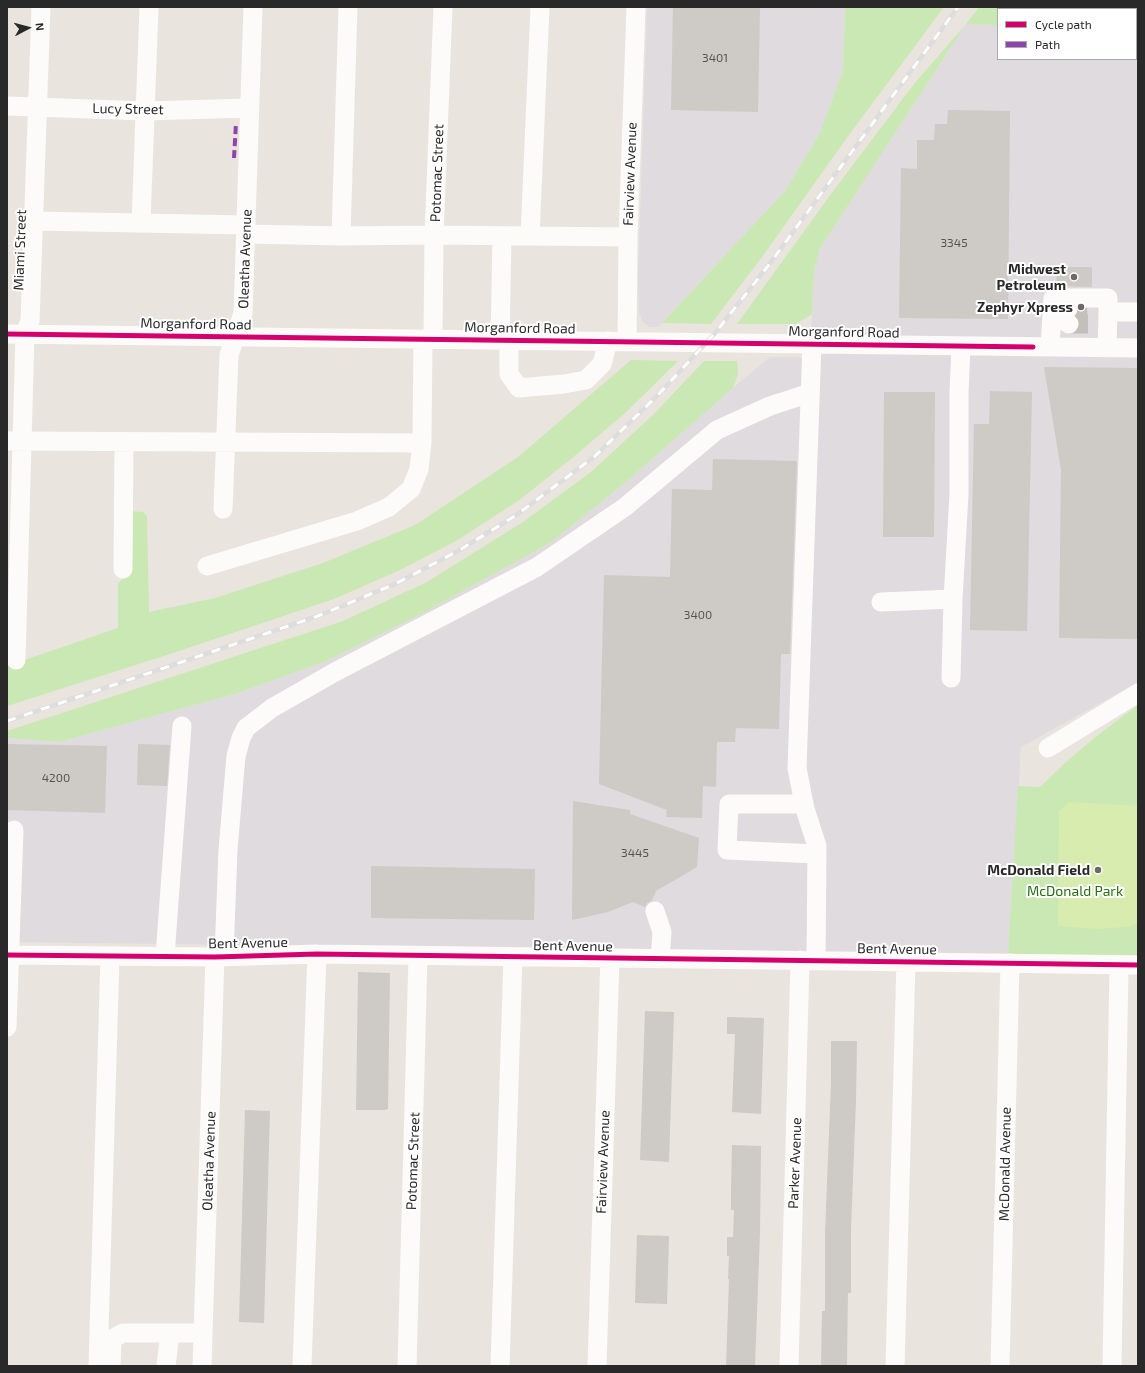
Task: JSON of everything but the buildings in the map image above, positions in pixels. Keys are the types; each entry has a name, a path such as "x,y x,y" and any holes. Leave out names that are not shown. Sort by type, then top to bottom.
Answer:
{"street":[{"name":"Miami Street","path":"16,660 16,334 30,321 41,7"},
{"path":"141,223 148,7"},
{"name":"Oleatha Avenue","path":"223,509 229,355 243,313 253,7"},
{"path":"341,236 348,7"},
{"name":"Potomac Street","path":"207,566 357,521 389,507 411,489 420,469 434,235 443,7"},
{"path":"530,236 540,7"},
{"name":"Fairview Avenue","path":"627,342 628,237 636,7"},
{"name":"Lucy Street","path":"7,106 145,111 249,108"},
{"path":"33,221 141,223 341,236 434,235 628,237"},
{"path":"502,236 504,340 509,374 518,388 564,384 586,380 602,364 608,341"},
{"path":"1050,347 1062,316 1053,298 1108,298 1099,315 1107,348"},
{"path":"1099,315 1138,312"},
{"name":"Morganford Road","path":"16,334 1138,348"},
{"name":"Parker Avenue","path":"789,1366 808,960 817,854 817,846 804,804 797,768 812,344"},
{"path":"951,678 953,599 959,494 959,392 961,346"},
{"name":"Oleatha Avenue","path":"202,1366 220,956 236,756 241,738 246,728 272,708 328,676 537,567 625,507 717,430 770,406 810,393"},
{"path":"15,441 422,443"},
{"path":"123,569 124,442"},
{"path":"880,602 953,599"},
{"path":"1048,748 1138,693"},
{"path":"165,956 182,726"},
{"path":"804,804 729,804 727,850 817,854"},
{"path":"7,1027 8,955 14,830"},
{"path":"655,911 662,932 660,959"},
{"path":"302,1366 317,954"},
{"name":"Bent Avenue","path":"8,955 220,956 317,954 906,961 1118,966 1138,965"},
{"path":"98,1366 110,956"},
{"name":"Potomac Street","path":"406,1366 418,956"},
{"path":"500,1366 513,957"},
{"name":"Fairview Avenue","path":"597,1366 610,958"},
{"path":"895,1366 906,961"},
{"name":"McDonald Avenue","path":"1000,1366 1010,963"},
{"path":"1112,1366 1118,966"},
{"path":"111,1366 112,1339 123,1333 203,1333"},
{"path":"166,1366 170,1333"}],"shaded area":[{"path":"647,7 845,7 843,71 819,135 785,191 658,327 650,327 643,322 639,313 638,279"},
{"path":"1138,7 1138,682 1021,747 1008,954 7,942 7,738 59,742 238,693 326,661 421,614 550,543 621,486 770,357 810,358 814,273 819,250 966,24 997,25 997,60 1137,60 1137,8 1057,8"}],"green space":[{"path":"845,7 944,7 846,139 762,257 711,324 662,323 785,191 819,135 843,71"},
{"path":"979,7 1057,7 997,8 997,25 966,24"},
{"path":"966,24 819,250 814,273 812,314 796,324 737,324 834,190 914,84"},
{"path":"631,360 678,361 624,414 571,459 518,501 456,541 400,570 334,599 170,654 7,706 7,666 118,628 118,583 125,577 129,511 143,512 147,516 149,612 215,598 323,563 415,525 518,457"},
{"path":"704,361 737,361 738,374 733,388 621,486 550,543 421,614 326,661 238,693 59,742 7,738 7,731 343,621 427,582 523,522 591,472 654,414"},
{"name":"McDonald Park","path":"1138,705 1138,955 1008,954 1018,786 1040,787 1066,762 1098,735"},
{"name":"McDonald Field","path":"1069,802 1138,806 1138,923 1132,926 1100,929 1058,926 1059,811"}],"tunnel":[{"path":"1068,309 1095,308"},
{"path":"1069,324 1094,324"}],"railway":[{"path":"7,721 318,616 395,584 458,551 515,516 594,457 657,396 716,332 768,266 958,7"}],"marked path":[{"path":"234,158 236,123"}],"cycle path":[{"path":"7,334 1033,347"},
{"path":"7,955 215,957 317,954 1138,965"}],"place":[{"name":"Midwest Petroleum","path":"1074,277"},
{"name":"Zephyr Xpress","path":"1081,307"},
{"name":"McDonald Field","path":"1098,870"}]}
